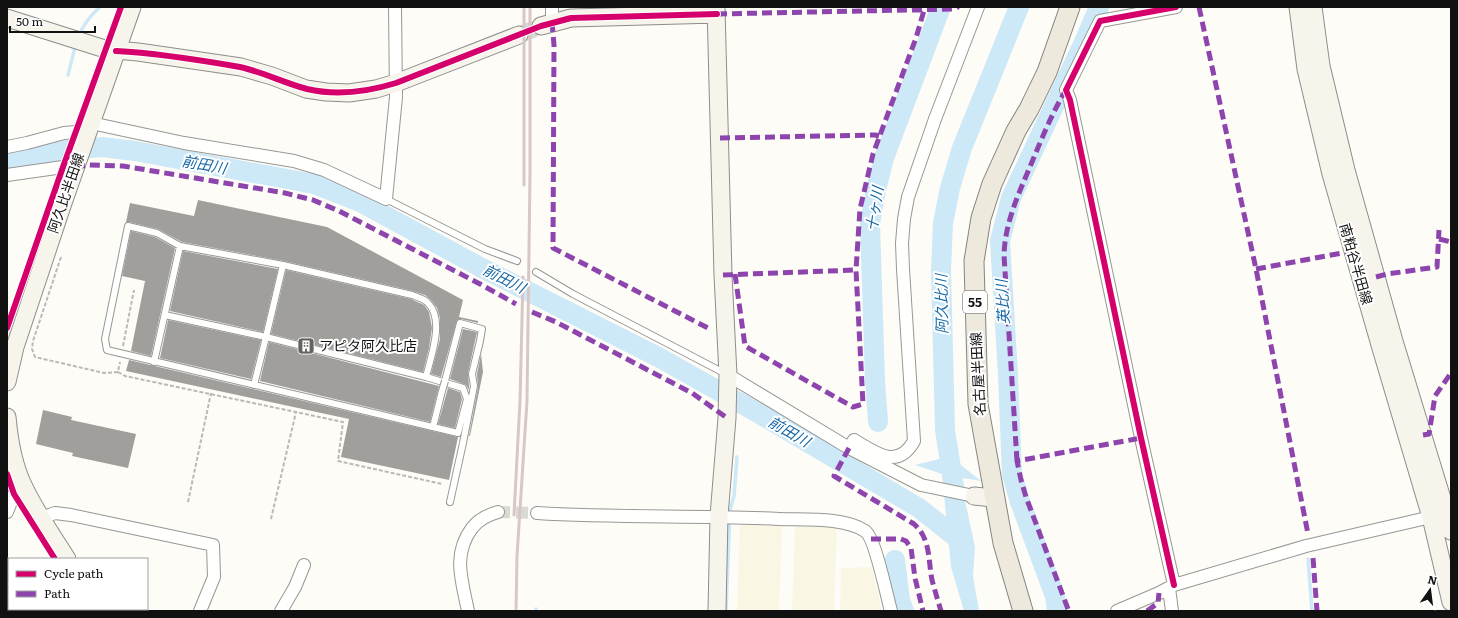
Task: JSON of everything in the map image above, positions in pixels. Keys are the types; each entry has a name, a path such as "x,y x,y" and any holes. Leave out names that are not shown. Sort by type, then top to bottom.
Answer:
{"main road":[{"name":"阿久比半田線","path":"7,382 9,362 88,129 132,7"},
{"name":"名古屋半田線","path":"1023,611 1003,542 978,404 974,261 980,218 992,184 1016,131 1030,109 1048,72 1070,7"},
{"name":"南粕谷半田線","path":"1298,7 1306,69 1331,174 1380,346 1445,519"},
{"name":"南粕谷半田線","path":"1313,7 1321,66 1346,170 1445,519 1451,602"},
{"path":"548,19 716,11 723,275 728,378 719,516 717,611"},
{"path":"7,18 105,49 138,52 241,67 306,88 326,92 349,93 376,89 396,83 519,35"},
{"path":"7,416 11,461 22,485 66,558"},
{"path":"974,496 994,498"}],"street":[{"path":"7,147 64,133 88,129 294,161 324,170 386,199 396,83 395,7"},
{"path":"849,448 854,440 878,454 894,458 907,451 914,442 903,269 902,243 904,219 908,197 918,165 978,7"},
{"path":"1172,611 1171,586 1141,438 1070,100 1066,90 1100,21 1176,7"},
{"path":"7,175 76,165"},
{"path":"728,378 849,448 922,485 974,496"},
{"path":"7,512 14,494 22,485"},
{"path":"468,611 460,572 461,549 464,540 476,523 490,514 498,512"},
{"path":"537,513 582,516 719,516 844,522 866,531 873,542 891,611"},
{"path":"41,518 55,514 71,515 213,545 214,577 200,611"},
{"path":"1117,611 1171,586 1306,546 1445,519"},
{"path":"281,611 304,565"}],"lane":[{"path":"386,199 485,249 517,261"},
{"path":"165,315 266,337 426,377 463,388 467,399 458,433 107,350 105,339 128,226 157,233 180,246 283,265 412,295 428,301 435,313 436,330 426,377"},
{"path":"154,362 180,246"},
{"path":"254,385 283,265"},
{"path":"536,272 573,294 728,378"},
{"path":"433,427 460,323 482,329 472,374 474,386 465,436 450,502"}],"path":[{"path":"61,256 33,341 32,349 35,357 104,373 118,372 125,376 343,422 338,461 442,484"},
{"path":"118,372 134,290"},
{"path":"188,502 211,393"},
{"path":"271,520 296,412"}],"shaded area":[{"path":"740,521 782,523 779,611 737,611"},
{"path":"795,523 837,525 834,611 792,611"},
{"path":"872,567 882,611 840,611 841,568"}],"water":[{"path":"939,459 957,462 981,481 963,478 964,496 975,547 973,576 979,611 964,611 951,567 942,474 915,465"}],"building":[{"path":"198,200 327,227 463,300 459,317 478,321 478,323 461,319 457,320 441,377 431,374 440,339 440,318 437,308 425,295 284,261 182,242 158,229 126,222 130,203 194,216"},
{"path":"131,231 155,237 175,248 151,356 131,351 145,281 122,276"},
{"path":"183,251 278,269 263,332 170,311"},
{"path":"286,270 411,299 424,305 429,312 432,328 423,372 271,334"},
{"path":"168,320 261,340 251,379 160,358"},
{"path":"463,329 477,332 468,373 469,390 466,385 450,379"},
{"path":"269,342 439,386 430,422 260,381"},
{"path":"481,354 483,372 469,436 478,387 477,374"},
{"path":"129,360 458,437 449,480 341,457 349,419 126,371"},
{"path":"448,388 460,392 462,399 455,428 438,424"},
{"path":"43,410 72,417 71,420 136,434 128,468 72,456 73,453 36,444"}],"waterway":[{"path":"79,36 93,13 100,7"},
{"name":"十ヶ川","path":"878,422 875,380 870,224 884,158 941,7"},
{"name":"阿久比川","path":"954,487 945,430 941,271 943,223 950,188 962,148 1019,7"},
{"name":"英比川","path":"1057,611 1055,596 1020,502 1012,474 1000,241 1011,198 1099,7"},
{"path":"68,75 75,47"},
{"path":"64,138 67,150"},
{"name":"前田川","path":"7,161 67,150 102,147 135,151 314,184 360,202 482,268 660,358 758,413 919,508 958,539"},
{"path":"726,611 730,510 734,496 737,457"},
{"path":"1308,559 1312,611"},
{"name":"十ヶ川","path":"895,560 900,600 904,611"}],"tunnel":[{"path":"519,35 541,26"},
{"path":"498,512 537,513"}],"railway":[{"path":"524,7 524,185"},
{"path":"516,611 517,556 527,401 530,174 530,7"},
{"path":"514,515 520,401 523,277"}],"marked path":[{"path":"735,274 745,346 853,407 863,404 856,270 860,209 873,154 916,38 925,7"},
{"path":"717,14 956,9 958,7"},
{"path":"1199,7 1256,269 1308,534"},
{"path":"552,22 554,45 553,248 708,328"},
{"path":"1017,461 1004,255 1005,243 1010,219 1018,196 1056,108 1066,90"},
{"path":"720,138 879,136"},
{"path":"75,167 88,165 123,166 285,193 313,200 339,211 516,304"},
{"path":"1376,277 1437,267 1439,230"},
{"path":"1439,239 1451,242"},
{"path":"1256,269 1353,251"},
{"path":"723,275 856,270"},
{"path":"532,312 556,322 692,393 727,418"},
{"path":"1423,435 1429,434 1435,396 1451,373"},
{"path":"1068,609 1026,497 1017,461 1141,438"},
{"path":"849,448 834,476 914,524 919,530 928,550 932,580 941,611"},
{"path":"871,539 901,539 906,541 911,548 915,578 923,611"},
{"path":"1313,558 1317,611"},
{"path":"1147,611 1158,603 1159,593"}],"cycle path":[{"path":"7,328 121,7"},
{"path":"1174,585 1141,438 1070,100 1066,90 1100,21 1176,7"},
{"path":"116,51 147,53 240,67 307,89 341,93 363,91 396,83 541,26 571,18 717,14"},
{"path":"7,474 14,494 54,558"}],"place":[{"name":"アピタ阿久比店","path":"306,346"}]}
